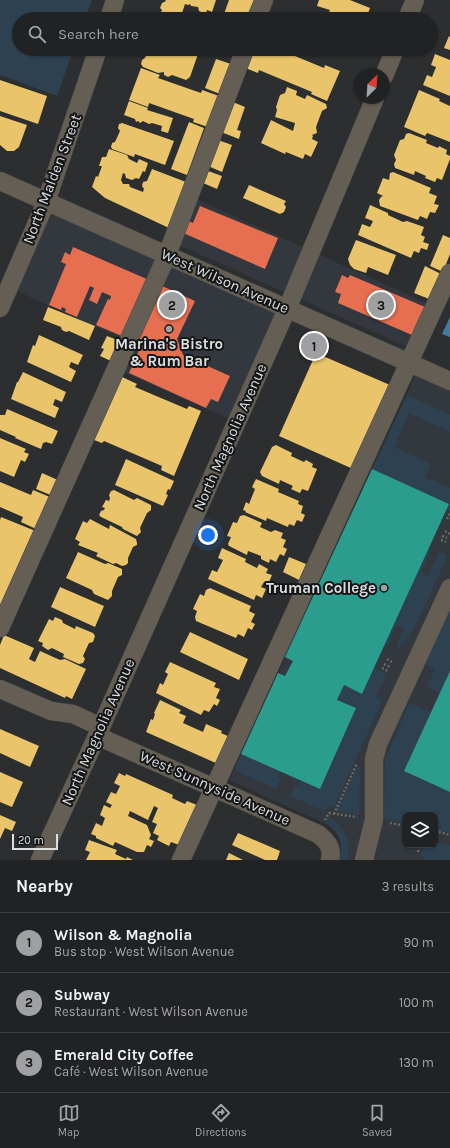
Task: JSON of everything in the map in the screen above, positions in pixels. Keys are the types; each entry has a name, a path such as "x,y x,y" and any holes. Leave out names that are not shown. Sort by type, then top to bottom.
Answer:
{"street":[{"path":"111,12 115,0"},
{"path":"259,12 264,0"},
{"path":"411,12 415,0"},
{"name":"North Malden Street","path":"0,308 46,202 96,56"},
{"path":"0,628 166,255 242,56"},
{"path":"387,68 392,56"},
{"name":"North Magnolia Avenue","path":"40,860 287,309 372,104"},
{"name":"West Wilson Avenue","path":"0,181 450,381"},
{"path":"181,860 450,273"},
{"path":"364,860 374,820 374,759 378,744 450,588"},
{"name":"West Sunnyside Avenue","path":"0,689 51,711 73,714 99,731 214,788 318,834 324,838 330,853"}],"path":[{"path":"447,519 450,513"},
{"path":"445,531 450,534"},
{"path":"442,536 447,538"},
{"path":"441,540 446,542"},
{"path":"387,659 392,662"},
{"path":"384,664 390,667"},
{"path":"382,668 388,671"},
{"path":"334,814 359,759"},
{"path":"323,822 329,813 358,817"},
{"path":"390,823 402,825"},
{"path":"438,832 450,834"},
{"path":"418,852 419,848"}],"shaded area":[{"path":"0,0 92,0 88,12 12,12 12,56 71,56 57,96 0,75"},
{"path":"192,197 433,306 412,349 174,243"},
{"path":"46,202 287,309 234,421 116,369 130,342 10,288"},
{"name":"Truman College","path":"419,368 450,381 450,860 339,860 341,854 340,840 338,834 330,826 229,780"},
{"path":"407,395 450,415 450,432 409,413 394,447 431,464 425,477 450,488 450,512 372,469"},
{"path":"428,549 431,550 421,572 428,576 439,552 447,556 417,622 403,644 395,650 404,628 397,625 388,645 385,644"},
{"path":"450,609 450,671 440,693 427,687 435,669 425,664"},
{"path":"374,668 387,674 376,697 380,698 380,706 334,807 327,806 324,811 290,796 295,785 298,786 301,781 320,789 356,708 337,700 344,685 362,694"},
{"path":"409,703 431,712 404,771 450,792 450,833 438,831 438,812 402,812 402,822 384,819 385,760"},
{"path":"241,754 280,771 277,777 281,779 276,789 234,770"},
{"path":"357,766 360,767 359,815 337,811"},
{"path":"328,817 334,820 343,829 348,847 347,860 339,860 341,854 340,839 334,830 325,823"},
{"path":"438,843 450,845 450,860 424,860 421,855 423,848 438,848"}],"building: Homes":[{"path":"165,0 216,0 212,12 207,10 206,12 201,12 199,11 198,7 185,4 182,12 161,12 162,10 160,8 162,3 166,1"},
{"path":"229,0 254,0 250,12 225,12"},
{"path":"319,0 350,0 370,8 369,12 329,12 330,10 317,6"},
{"path":"449,36 450,37 450,50 444,48"},
{"path":"438,55 450,60 450,96 423,85 427,75 432,77 436,67 431,65 434,56"},
{"path":"146,56 197,56 190,77 186,80 172,75 168,77 164,75 164,72 158,73 143,67 141,64 142,60"},
{"path":"248,56 295,56 324,68 325,65 340,71 327,101 311,94 312,92 259,70 258,73 243,67"},
{"path":"216,59 231,64 220,94 205,88"},
{"path":"141,68 160,75 158,78 201,93 202,90 219,96 208,127 193,122 194,119 149,103 148,107 129,100"},
{"path":"0,80 47,96 38,124 0,111"},
{"path":"287,87 297,91 296,95 305,99 307,95 326,104 327,108 322,111 316,127 317,133 312,135 312,139 318,142 311,157 305,154 303,159 286,152 285,154 261,143 271,120 293,131 295,123 275,117 277,110 276,107 280,95 285,93"},
{"path":"419,90 440,99 439,101 450,106 450,142 427,133 425,136 404,127"},
{"path":"129,101 148,108 147,110 173,118 168,133 161,131 162,126 152,123 149,124 143,121 140,123 138,121 136,122 135,119 124,115"},
{"path":"233,102 245,107 237,130 241,131 239,139 221,132"},
{"path":"0,116 27,125 19,147 14,151 7,151 0,145"},
{"path":"189,122 204,128 187,175 171,169"},
{"path":"122,123 174,141 165,165 135,154 134,157 112,149 112,143 115,142 120,131 118,128 119,124"},
{"path":"409,133 427,140 426,143 438,148 439,146 447,150 446,154 450,156 450,159 442,180 437,178 435,182 425,178 426,176 415,171 414,175 395,168 394,164 396,160 394,155 400,140 404,139 406,134"},
{"path":"218,140 232,145 222,172 208,166"},
{"path":"109,149 127,155 129,159 137,163 139,159 148,163 145,172 143,171 139,179 136,178 132,180 126,178 125,174 123,173 121,180 123,184 129,184 130,187 143,192 143,182 147,181 152,169 186,182 169,228 105,198 92,187 102,166 99,166 102,157 106,157"},
{"path":"208,171 222,176 217,189 203,183"},
{"path":"393,172 431,188 429,193 437,196 434,204 439,205 435,213 430,212 427,219 420,216 418,220 380,206 379,200 383,196 377,193 383,178 389,180 390,173"},
{"path":"249,185 286,201 284,204 286,207 284,212 280,214 243,198"},
{"path":"370,205 403,222 407,221 424,227 421,235 425,237 423,242 429,244 427,250 421,248 419,253 414,251 411,258 358,235 362,224 370,227 373,221 365,218"},
{"path":"443,235 450,238 450,254 443,272 430,266"},
{"path":"356,240 396,255 388,275 368,267 366,273 354,269 350,265 348,259"},
{"path":"425,266 441,274 429,299 414,293"},
{"path":"48,307 95,326 89,340 69,331 66,332 62,330 61,327 43,320"},
{"path":"39,335 83,355 78,365 71,362 69,367 76,371 71,382 27,362 33,345 35,346"},
{"path":"107,336 120,341 111,361 100,356 104,349 101,348"},
{"path":"316,353 390,385 353,469 279,436"},
{"path":"23,372 66,392 62,402 55,399 53,405 59,408 55,418 11,399 17,382"},
{"path":"120,376 137,384 135,387 187,409 189,406 201,411 174,476 161,470 162,466 104,441 102,443 94,440"},
{"path":"7,409 58,431 52,444 46,442 43,443 41,449 0,430 0,415 5,415"},
{"path":"0,438 26,449 24,452 29,454 25,462 21,460 14,477 0,471"},
{"path":"276,445 292,453 291,456 304,462 306,460 313,464 312,467 317,469 308,491 302,489 300,493 291,489 293,486 280,480 279,484 262,476 260,472 272,447"},
{"path":"126,459 174,481 170,490 168,489 166,494 168,495 163,506 115,485"},
{"path":"42,473 60,481 53,496 36,489"},
{"path":"256,479 279,489 278,492 299,501 298,504 303,506 301,513 305,515 302,522 297,520 294,526 289,524 288,527 267,518 266,521 245,512 246,511 243,510 246,502 249,504 255,489 252,487"},
{"path":"0,482 31,495 33,490 50,497 36,529 21,522 23,517 0,507"},
{"path":"114,490 134,500 137,498 151,505 151,510 147,513 140,528 141,532 137,536 99,515 105,508 102,507 106,500 109,501 111,491"},
{"path":"244,515 262,523 260,527 271,532 275,530 283,533 281,538 286,540 283,547 287,549 284,556 280,554 276,562 270,559 269,563 261,559 261,556 248,551 247,555 229,546 228,544 231,537 227,536 233,522 237,523 240,516"},
{"path":"1,517 38,532 0,618 0,520"},
{"path":"90,519 109,529 110,525 136,539 137,545 133,547 126,565 122,566 116,563 113,564 96,556 98,553 78,545 80,542 75,539 83,521 87,523"},
{"path":"222,548 246,559 245,562 257,568 259,564 268,569 266,573 272,575 268,584 264,582 261,587 266,589 262,598 256,595 254,600 208,579 212,570 217,572 223,560 218,558"},
{"path":"78,552 105,564 108,563 122,569 122,575 118,577 112,591 112,596 108,600 94,594 92,590 66,578"},
{"path":"289,557 306,564 299,580 283,572"},
{"path":"60,587 104,606 95,627 51,607"},
{"path":"210,588 251,606 249,611 255,614 251,622 255,624 252,630 248,628 244,637 238,634 236,638 196,621 195,617 197,611 193,609 200,594 204,596 206,590"},
{"path":"55,617 75,629 76,626 93,633 95,636 93,642 89,643 83,656 85,659 83,663 79,664 63,657 64,654 52,648 48,650 42,646 43,643 38,641 49,619 53,621"},
{"path":"190,632 248,659 239,680 180,652"},
{"path":"4,635 34,648 29,659 35,662 40,651 60,660 65,659 86,669 72,699 66,696 65,698 0,668 0,645"},
{"path":"170,662 216,683 214,687 220,689 216,698 220,700 217,706 214,704 209,712 204,710 201,715 156,693 160,683 163,685 168,674 165,672"},
{"path":"160,700 181,710 179,713 186,716 183,723 203,732 206,724 222,731 221,733 230,737 218,764 146,732 151,719 153,720 154,713"},
{"path":"0,729 39,746 30,767 0,753"},
{"path":"0,772 23,782 12,807 0,802"},
{"path":"119,773 125,776 126,774 173,795 172,798 185,804 187,801 197,805 179,845 171,842 169,846 157,840 159,836 153,833 157,824 152,822 158,808 154,806 148,820 130,811 128,816 147,825 151,835 149,839 154,841 151,847 147,845 144,852 137,852 115,842 113,846 91,834 96,823 102,826 105,818 100,815 104,805 110,808 112,805 106,802 111,792 116,794 120,786 114,783"},
{"path":"0,815 16,822 12,831 5,828 0,839"},
{"path":"238,833 280,851 277,860 265,860 232,845"},
{"path":"89,840 117,850 115,854 126,859 127,857 133,860 86,860 90,852 85,850"},
{"path":"229,853 243,860 226,860"}],"building: Shops":[{"path":"200,206 278,238 265,269 181,232 187,220 193,223"},
{"path":"73,247 149,280 124,337 96,325 108,299 110,300 111,296 102,292 97,304 89,300 94,288 90,286 77,317 65,312 66,309 62,307 61,310 49,305 66,264 61,262 65,252 70,255"},
{"path":"342,275 348,278 350,275 425,307 412,335 338,303 341,294 335,292"},
{"path":"160,285 195,301 177,339 183,355 230,376 218,402 211,399 206,408 129,373 143,341 137,338"}],"building: Schools":[{"path":"372,469 449,504 362,694 344,685 337,700 356,708 320,789 241,754 278,673 285,676 293,661 285,657"},
{"path":"450,671 450,792 404,771"}],"building: Public":[{"path":"450,317 450,337 442,334"}],"place":[{"name":"Subway","path":"172,305"},
{"name":"Emerald City Coffee","path":"381,305"},
{"name":"Marina's Bistro & Rum Bar","path":"169,329"},
{"name":"Wilson & Magnolia","path":"314,346"},
{"name":"Truman College","path":"384,588"}]}
